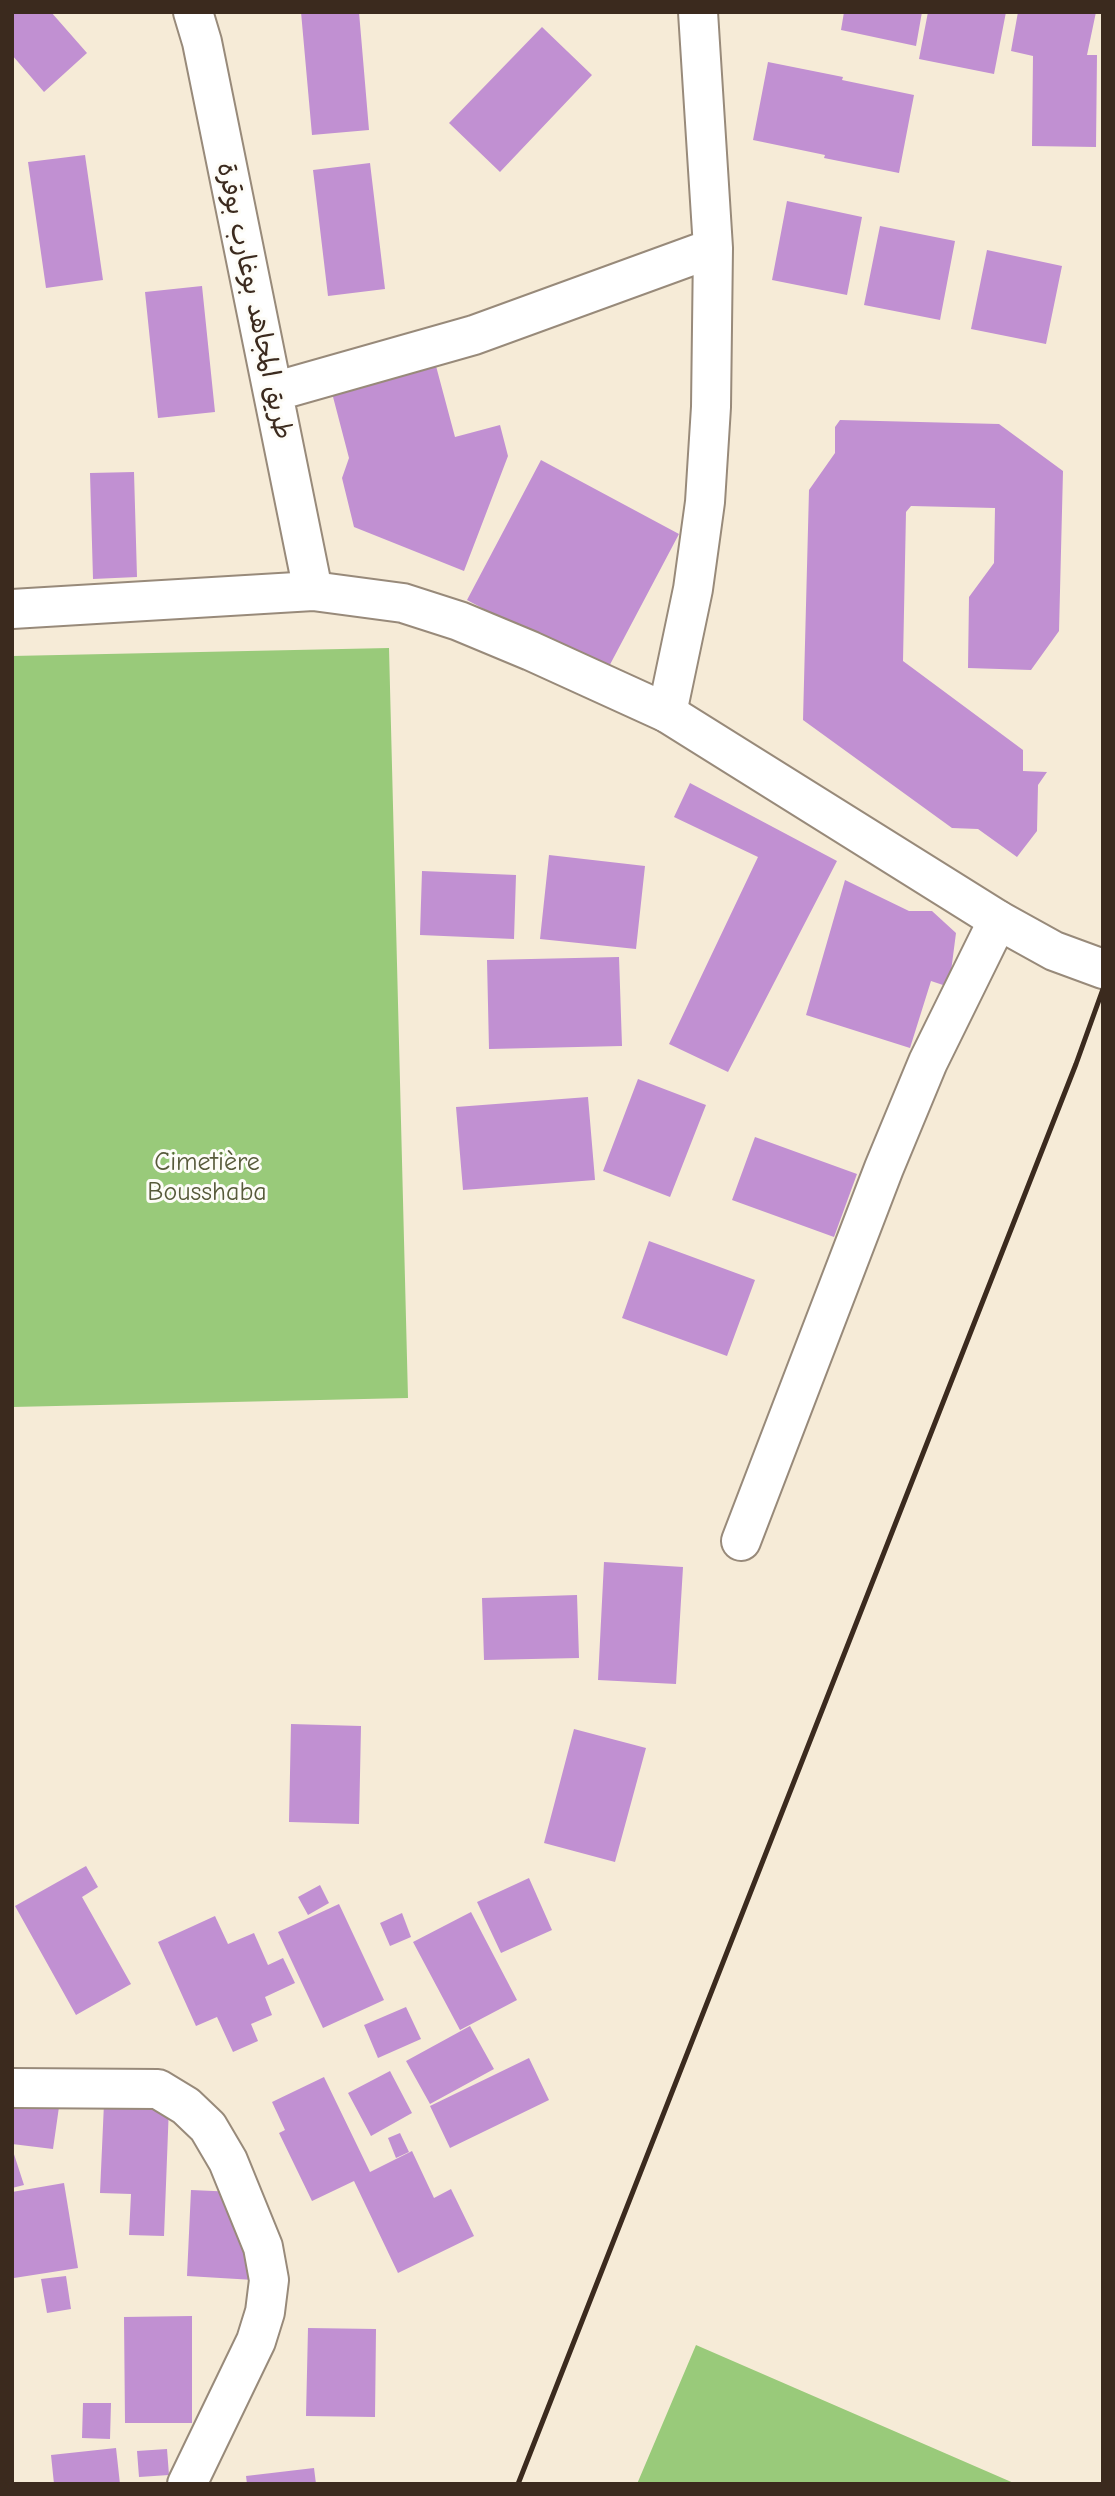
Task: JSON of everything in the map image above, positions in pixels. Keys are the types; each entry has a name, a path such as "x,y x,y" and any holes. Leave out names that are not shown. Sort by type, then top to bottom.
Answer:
{"street":[{"name":"طريق المجاهد بوغارب بوقرة","path":"193,12 202,42 313,591"},
{"path":"667,713 693,589 705,502 710,407 713,247 698,12"},
{"path":"273,392 474,335 713,247"},
{"path":"12,609 313,591 403,603 459,621 609,685 667,713 998,920 1054,951 1103,969"},
{"path":"741,1541 884,1168 928,1062 998,920"},
{"path":"12,2088 158,2090 186,2106 208,2127 228,2161 263,2246 269,2280 267,2302 256,2341 187,2484"}],"green space":[{"name":"Cimetière Bousshaba","path":"389,648 408,1398 12,1407 12,656"},
{"path":"696,2345 1016,2484 637,2484"}],"building":[{"path":"12,12 51,12 87,53 44,92 12,55"},
{"path":"301,12 359,12 369,130 312,135"},
{"path":"844,12 922,12 916,46 841,30"},
{"path":"928,12 1006,12 994,74 919,59"},
{"path":"1018,12 1096,12 1087,55 1097,55 1096,147 1032,146 1033,56 1011,51"},
{"path":"542,27 592,75 500,172 449,123"},
{"path":"768,62 914,95 899,173 753,140"},
{"path":"85,155 103,280 46,288 28,162"},
{"path":"370,163 385,289 328,296 313,170"},
{"path":"787,201 862,217 847,295 772,280"},
{"path":"880,226 955,241 940,320 864,305"},
{"path":"987,250 1062,266 1046,344 971,329"},
{"path":"202,286 215,412 158,418 145,292"},
{"path":"436,366 455,437 500,425 508,456 464,571 354,527 342,478 349,458 332,393"},
{"path":"840,420 999,424 1063,471 1059,631 1031,670 968,668 969,597 994,563 995,508 911,506 906,512 903,661 1023,750 1023,771 1047,772 1038,785 1037,831 1017,857 978,829 952,828 803,720 809,490 835,453 835,427"},
{"path":"541,460 679,534 605,674 467,600"},
{"path":"134,472 137,577 93,579 90,473"},
{"path":"690,783 837,861 728,1072 669,1044 758,857 674,817"},
{"path":"549,855 645,866 636,949 540,939"},
{"path":"422,871 516,875 514,939 420,935"},
{"path":"845,880 909,911 932,911 956,933 949,987 931,981 910,1048 806,1015"},
{"path":"619,957 622,1046 489,1049 487,960"},
{"path":"638,1079 706,1105 670,1197 603,1171"},
{"path":"588,1097 595,1180 463,1190 456,1107"},
{"path":"755,1137 857,1174 834,1237 732,1200"},
{"path":"649,1241 755,1280 727,1356 622,1318"},
{"path":"604,1562 683,1567 676,1684 598,1680"},
{"path":"577,1595 579,1658 484,1660 482,1598"},
{"path":"291,1724 361,1726 359,1824 289,1822"},
{"path":"574,1729 646,1748 615,1862 544,1843"},
{"path":"86,1866 98,1887 82,1897 131,1984 76,2015 15,1906"},
{"path":"529,1878 552,1930 501,1953 477,1902"},
{"path":"320,1885 329,1903 308,1915 298,1897"},
{"path":"339,1904 384,2000 323,2028 278,1932"},
{"path":"471,1912 517,2000 460,2030 413,1942"},
{"path":"402,1913 411,1937 390,1946 380,1923"},
{"path":"215,1916 228,1944 254,1933 268,1965 283,1958 295,1983 265,1997 272,2015 251,2024 258,2041 233,2052 217,2017 196,2026 158,1942"},
{"path":"406,2007 421,2039 378,2058 364,2025"},
{"path":"470,2026 494,2069 430,2104 406,2061"},
{"path":"529,2058 549,2100 450,2148 430,2106"},
{"path":"390,2071 412,2113 371,2136 348,2093"},
{"path":"324,2077 370,2172 412,2151 434,2198 451,2189 474,2236 398,2273 354,2181 312,2201 279,2133 285,2130 272,2102"},
{"path":"12,2094 60,2100 53,2149 12,2144"},
{"path":"104,2103 169,2106 164,2236 129,2235 131,2194 100,2193"},
{"path":"400,2133 409,2152 396,2158 388,2138"},
{"path":"12,2148 24,2185 12,2188"},
{"path":"64,2183 78,2268 14,2278 12,2192"},
{"path":"191,2190 258,2193 254,2280 187,2276"},
{"path":"66,2276 71,2309 47,2313 41,2279"},
{"path":"192,2316 192,2423 125,2423 124,2317"},
{"path":"308,2328 376,2329 375,2417 306,2416"},
{"path":"83,2403 111,2403 110,2439 82,2438"},
{"path":"116,2448 120,2484 54,2484 51,2455"},
{"path":"167,2449 169,2475 139,2477 137,2451"},
{"path":"314,2468 316,2484 247,2484 246,2476"}],"railway":[{"path":"518,2484 1076,1064 1103,989"}]}
